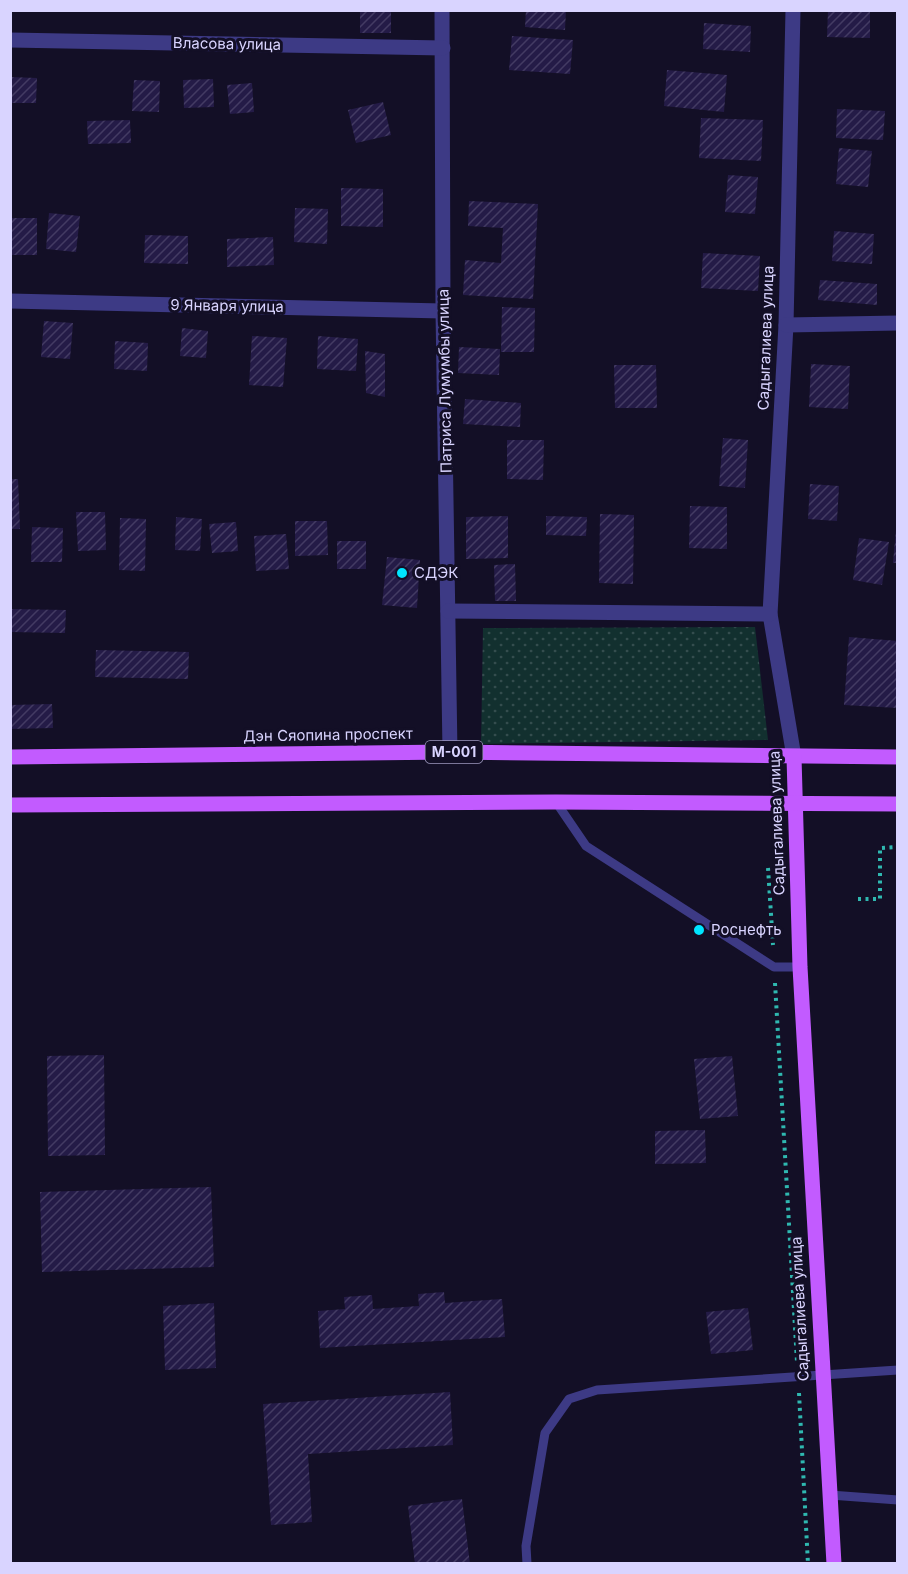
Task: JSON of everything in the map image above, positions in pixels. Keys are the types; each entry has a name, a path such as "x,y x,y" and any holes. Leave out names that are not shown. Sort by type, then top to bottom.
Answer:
{"main road":[{"name":"Дэн Сяопина проспект","path":"10,757 450,752 897,757"},
{"name":"Садыгалиева улица","path":"794,757 800,967 834,1563"},
{"path":"10,805 556,802 897,804"}],"street":[{"name":"Патриса Лумумбы улица","path":"442,10 443,311 450,752"},
{"name":"Садыгалиева улица","path":"793,10 786,325 770,614 794,757"},
{"name":"Власова улица","path":"10,39 443,48"},
{"name":"9 Января улица","path":"10,302 443,311"},
{"path":"786,325 897,323"},
{"path":"448,611 770,614"}],"lane":[{"path":"556,802 586,846 774,967 800,967"},
{"path":"527,1563 526,1546 545,1433 569,1399 597,1390 897,1370"},
{"path":"830,1496 897,1500"}],"path":[{"path":"858,899 880,899 880,848 897,848"},
{"path":"768,868 808,1563"}],"green space":[{"path":"755,627 768,740 481,744 483,628"}],"building":[{"path":"360,10 391,10 391,33 360,33"},
{"path":"526,10 566,10 565,30 525,27"},
{"path":"828,10 870,10 870,38 827,37"},
{"path":"704,23 751,26 750,52 703,49"},
{"path":"512,36 573,40 570,74 509,70"},
{"path":"667,70 727,75 724,112 664,106"},
{"path":"10,77 37,78 36,103 10,103"},
{"path":"213,79 214,107 184,108 183,80"},
{"path":"134,80 160,81 159,112 132,111"},
{"path":"252,83 254,112 230,114 227,85"},
{"path":"383,102 391,135 356,143 348,110"},
{"path":"837,109 885,111 883,140 836,138"},
{"path":"701,118 763,120 761,161 699,158"},
{"path":"130,120 131,143 88,144 87,121"},
{"path":"839,148 872,151 868,187 836,184"},
{"path":"728,175 758,177 755,214 725,212"},
{"path":"341,188 383,189 383,227 341,226"},
{"path":"469,201 538,204 533,299 463,295 465,260 501,263 503,228 468,226"},
{"path":"295,208 328,209 327,244 294,242"},
{"path":"49,213 80,216 76,252 46,249"},
{"path":"10,218 37,218 37,255 10,255"},
{"path":"834,231 874,234 872,264 832,261"},
{"path":"145,235 188,236 188,264 144,263"},
{"path":"273,237 274,265 227,267 227,239"},
{"path":"703,253 760,256 758,291 701,288"},
{"path":"820,280 877,284 877,305 818,300"},
{"path":"502,307 535,308 534,352 501,352"},
{"path":"44,321 73,323 70,359 41,357"},
{"path":"182,328 208,331 206,358 180,356"},
{"path":"252,336 287,338 283,387 249,385"},
{"path":"318,336 358,339 356,371 317,369"},
{"path":"115,341 148,343 147,371 114,369"},
{"path":"459,347 500,349 499,375 458,373"},
{"path":"365,351 385,354 385,397 366,393"},
{"path":"811,364 850,366 848,409 809,407"},
{"path":"614,365 656,365 657,408 615,408"},
{"path":"465,399 521,403 520,427 463,424"},
{"path":"723,438 748,440 745,488 719,486"},
{"path":"507,440 544,440 543,480 507,479"},
{"path":"10,479 18,479 20,529 10,529"},
{"path":"810,484 839,486 837,521 808,519"},
{"path":"690,506 727,507 727,549 689,548"},
{"path":"76,512 105,512 106,550 78,551"},
{"path":"600,514 634,515 633,584 599,583"},
{"path":"508,516 508,558 466,559 466,517"},
{"path":"546,516 587,517 586,536 546,535"},
{"path":"176,517 202,519 200,551 175,550"},
{"path":"120,518 146,519 145,571 119,570"},
{"path":"295,521 327,521 328,555 295,556"},
{"path":"236,522 238,551 212,553 209,524"},
{"path":"32,527 63,528 62,562 31,562"},
{"path":"896,530 898,530 898,563 893,563"},
{"path":"286,534 289,569 256,571 254,536"},
{"path":"859,538 889,542 882,585 853,580"},
{"path":"337,541 366,541 366,569 337,569"},
{"path":"387,557 420,560 417,608 382,605"},
{"path":"515,564 516,601 495,601 494,565"},
{"path":"10,609 66,610 65,633 10,632"},
{"path":"849,637 898,641 898,708 844,705"},
{"path":"96,650 189,652 188,679 95,677"},
{"path":"52,704 53,728 10,729 10,705"},
{"path":"104,1055 105,1155 48,1156 47,1056"},
{"path":"732,1056 738,1116 700,1119 694,1059"},
{"path":"705,1130 706,1163 655,1164 655,1131"},
{"path":"211,1187 214,1267 42,1272 40,1192"},
{"path":"444,1292 445,1303 502,1299 505,1337 320,1348 318,1311 345,1309 344,1297 372,1295 373,1309 419,1306 418,1294"},
{"path":"214,1303 216,1368 165,1370 163,1306"},
{"path":"748,1308 753,1350 711,1354 706,1312"},
{"path":"450,1392 453,1445 308,1454 312,1522 271,1525 263,1404"},
{"path":"462,1499 470,1564 415,1564 408,1506"}],"place":[{"name":"СДЭК","path":"402,573"},
{"name":"Роснефть","path":"699,930"}]}
